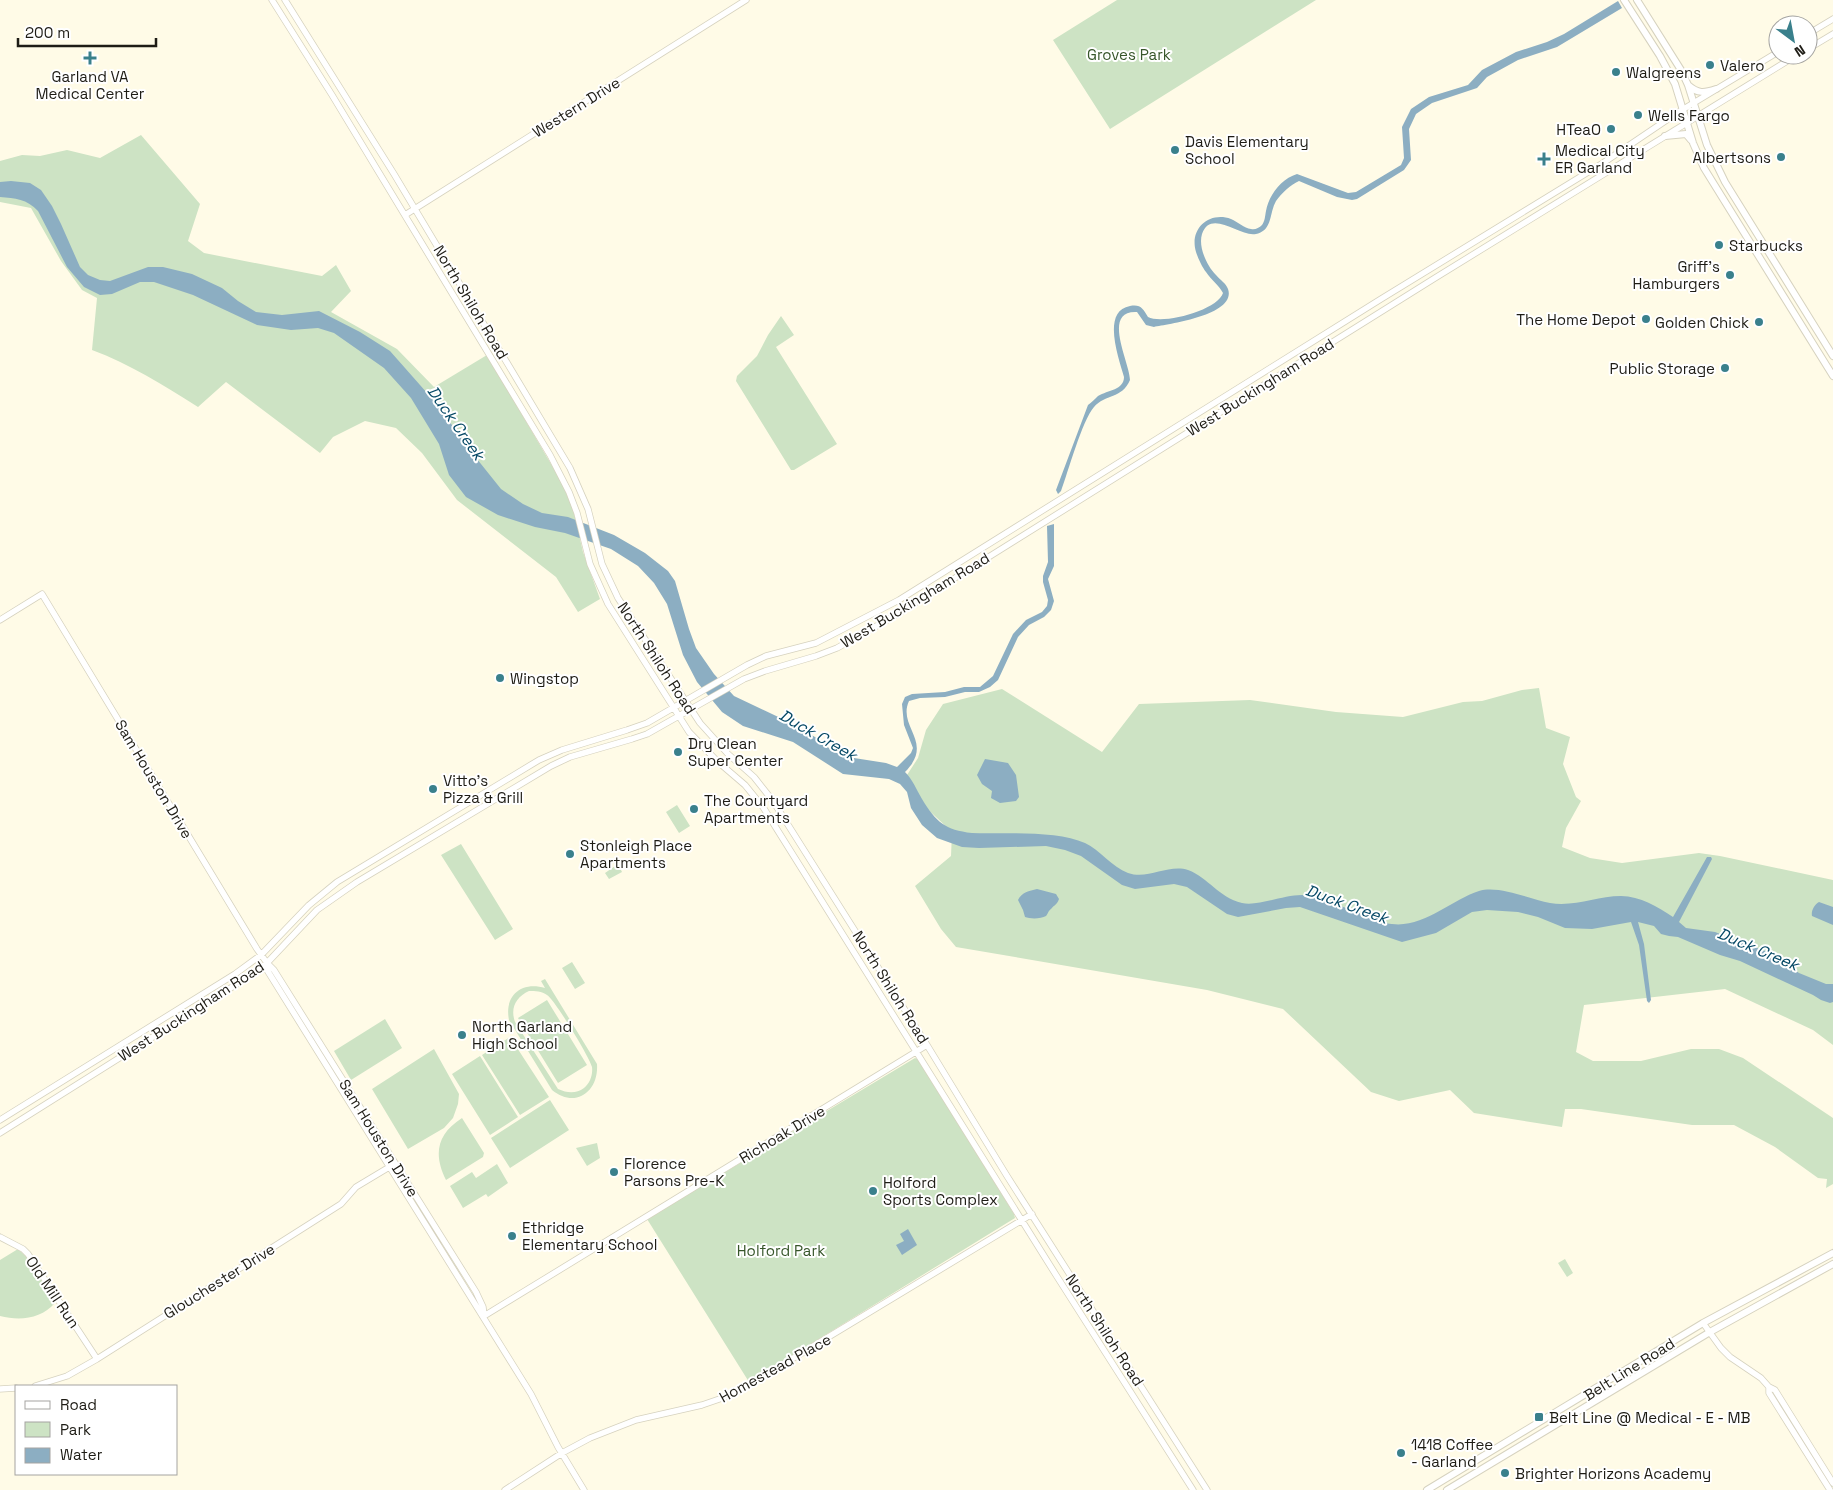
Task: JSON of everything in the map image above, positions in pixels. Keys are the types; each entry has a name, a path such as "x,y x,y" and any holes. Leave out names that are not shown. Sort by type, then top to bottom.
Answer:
{"main road":[{"name":"North Shiloh Road","path":"272,0 332,94 550,455 569,492 577,513 590,564 608,604 678,717 697,741 745,785 763,807 1193,1490"},
{"name":"North Shiloh Road","path":"284,0 496,342 570,468 588,508 600,559 618,598 690,710 707,732 754,777 773,801 1207,1490"},
{"name":"Western Drive","path":"405,215 746,0"},
{"path":"1624,0 1669,72 1678,92 1686,123 1698,156 1833,376"},
{"path":"1637,0 1677,62 1688,85 1707,145 1725,182 1833,356"},
{"path":"1818,28 1833,19"},
{"path":"1640,25 1651,21"},
{"path":"1818,43 1833,34"},
{"name":"West Buckingham Road","path":"0,1120 228,979 261,955 324,892 352,873 505,781 550,755 639,726 673,709 766,656 816,643 899,600 1768,58"},
{"name":"West Buckingham Road","path":"0,1133 237,984 267,963 310,918 357,882 510,790 570,757 646,734 733,685 765,671 837,648 891,618 1105,483 1781,65"},
{"path":"1688,85 1701,93 1716,89"},
{"path":"1665,136 1686,134 1693,142"},
{"path":"1716,187 1725,182"},
{"path":"1476,241 1482,250"},
{"path":"426,250 436,244"},
{"path":"1430,269 1435,278"},
{"path":"1774,280 1783,276"},
{"path":"485,348 496,342"},
{"path":"1096,477 1105,483"},
{"path":"577,513 588,508"},
{"name":"Sam Houston Drive","path":"0,620 42,594 267,963 267,970 396,1164 476,1292 483,1307 484,1316"},
{"path":"602,738 604,747"},
{"path":"505,781 510,790"},
{"path":"352,873 357,882"},
{"path":"304,910 310,918"},
{"name":"Richoak Drive","path":"484,1316 927,1045"},
{"name":"Sam Houston Drive","path":"335,1073 390,1168 478,1311 484,1316 532,1394 562,1453 584,1490"},
{"path":"963,1126 973,1120"},
{"name":"Glouchester Drive","path":"39,1385 67,1376 97,1359 341,1204 356,1187 396,1164"},
{"name":"Homestead Place","path":"505,1490 562,1453 590,1438 636,1420 702,1405 734,1394 1032,1214"},
{"name":"Old Mill Run","path":"0,1237 23,1249 28,1254 97,1359"},
{"name":"Belt Line Road","path":"1428,1490 1703,1323 1833,1253"},
{"name":"Belt Line Road","path":"1447,1490 1710,1332 1833,1264"},
{"path":"1703,1323 1730,1357 1760,1378 1778,1394 1833,1483"},
{"path":"1769,1387 1770,1393 1830,1490"},
{"path":"0,1389 15,1388"},
{"path":"1572,1404 1577,1412"},
{"path":"1500,1446 1501,1458"}],"green space":[{"name":"Groves Park","path":"1117,0 1316,0 1110,129 1053,40"},
{"path":"141,135 200,204 188,241 204,253 322,276 336,265 351,291 331,312 397,349 434,387 487,355 561,481 573,509 583,552 600,599 578,612 556,577 457,500 422,453 396,428 365,421 333,437 320,453 226,382 198,407 133,368 92,350 97,298 82,290 61,261 31,208 0,202 0,161 22,155 40,156 67,150 100,158"},
{"path":"781,316 794,335 776,347 837,444 794,470 791,470 736,381 737,376 757,356"},
{"path":"1539,688 1546,728 1570,737 1563,764 1576,797 1581,801 1566,828 1562,847 1590,858 1622,863 1699,853 1833,880 1833,1045 1813,1030 1725,989 1584,1005 1576,1052 1593,1061 1641,1061 1691,1049 1719,1049 1743,1058 1833,1118 1833,1184 1826,1188 1827,1179 1818,1178 1775,1147 1734,1125 1692,1125 1581,1109 1565,1109 1562,1127 1474,1113 1450,1090 1399,1101 1371,1092 1283,1009 1207,990 956,947 941,929 915,886 951,856 952,832 921,803 907,775 918,758 926,730 943,704 1002,689 1102,752 1139,704 1250,700 1336,712 1403,717 1463,702 1482,701 1522,690"},
{"path":"677,805 690,826 679,833 666,812"},
{"path":"461,844 513,929 495,940 441,855"},
{"path":"618,864 622,872 609,879 605,873"},
{"path":"572,962 585,983 575,989 562,968"},
{"path":"545,979 597,1064 597,1074 590,1090 577,1098 569,1098 552,1090 509,1020 509,1004 516,992 536,986 545,988 541,981","holes":["538,991 551,999 572,1030 590,1062 592,1067 591,1079 581,1090 571,1092 558,1089 515,1022 513,1012 515,1004 524,993"]},
{"path":"547,1000 587,1065 558,1083 518,1018"},
{"path":"385,1019 402,1048 351,1080 334,1051"},
{"path":"510,1037 549,1097 520,1115 482,1055"},
{"path":"434,1049 459,1094 458,1104 453,1118 444,1128 408,1149 372,1089"},
{"path":"480,1056 518,1117 490,1135 452,1074"},
{"name":"Holford Park","path":"915,1058 919,1060 1015,1218 749,1382 647,1219"},
{"path":"550,1100 569,1130 510,1168 491,1138"},
{"path":"462,1118 484,1153 483,1157 446,1180 440,1162 440,1145 447,1131"},
{"path":"597,1143 600,1158 587,1166 576,1148"},
{"path":"497,1164 508,1183 488,1197 486,1194 463,1208 450,1186 472,1172 476,1178"},
{"path":"18,1249 30,1260 55,1303 43,1312 30,1317 0,1316 0,1260"},
{"path":"1565,1259 1573,1273 1567,1277 1558,1263"}],"water":[{"path":"1618,1 1622,8 1557,47 1518,60 1487,77 1477,88 1432,103 1416,114 1409,129 1411,160 1404,170 1357,199 1337,197 1299,181 1286,190 1276,201 1268,225 1261,232 1250,234 1219,224 1212,224 1206,227 1201,239 1202,250 1209,267 1227,287 1228,298 1212,312 1186,321 1154,327 1146,325 1137,312 1126,314 1121,319 1119,328 1120,339 1130,380 1123,390 1098,403 1089,414 1061,491 1058,494 1056,490 1088,405 1098,396 1121,385 1123,381 1124,377 1114,337 1116,317 1121,310 1130,306 1139,306 1148,317 1165,319 1177,317 1211,305 1223,293 1210,278 1196,252 1195,236 1203,224 1208,220 1223,217 1248,228 1258,228 1264,222 1270,199 1277,188 1291,176 1297,174 1348,193 1356,192 1401,165 1404,158 1402,127 1411,109 1429,97 1468,85 1482,70 1516,52 1547,42 1564,34"},
{"name":"Duck Creek","path":"0,182 30,183 41,190 52,206 80,267 88,275 100,280 110,281 148,267 163,267 192,274 222,288 256,312 282,315 319,311 360,332 390,351 435,402 501,489 523,504 542,513 568,517 614,535 645,553 668,571 675,581 696,648 714,674 734,696 791,723 815,737 834,752 897,767 911,753 913,748 904,725 902,704 905,697 912,694 945,692 964,687 980,687 993,676 1013,634 1026,620 1042,612 1047,606 1048,600 1043,576 1048,562 1047,526 1054,524 1054,566 1048,579 1054,601 1051,610 1044,617 1029,625 1018,637 998,680 990,687 979,692 965,692 945,697 920,698 909,701 908,719 914,735 917,752 905,772 932,814 948,827 972,833 1060,836 1085,843 1128,873 1143,875 1173,869 1188,870 1226,896 1242,903 1258,903 1302,895 1310,896 1392,924 1415,922 1469,895 1487,890 1505,891 1559,904 1577,903 1612,896 1628,896 1648,903 1673,917 1707,857 1711,857 1712,859 1679,922 1686,928 1715,932 1773,954 1799,973 1826,984 1833,984 1833,1002 1821,1000 1740,961 1720,955 1678,937 1661,934 1654,926 1638,922 1644,944 1651,1000 1649,1003 1647,1001 1639,945 1631,922 1592,929 1565,928 1538,917 1518,912 1487,910 1472,912 1436,933 1402,942 1300,907 1238,917 1227,914 1187,887 1174,884 1135,889 1122,885 1081,856 1065,850 1046,846 962,847 937,838 922,825 911,808 907,792 900,784 889,779 843,774 793,742 743,726 722,712 697,682 683,655 667,604 654,583 638,566 611,549 565,533 535,527 498,515 466,497 449,475 439,444 411,398 384,368 334,333 318,328 291,330 257,325 193,295 154,282 140,282 112,294 100,295 84,287 67,267 38,211 25,202 0,197"},
{"path":"985,759 1008,763 1016,775 1019,797 1016,801 1000,803 991,798 992,791 982,784 977,775"},
{"path":"1037,889 1056,894 1059,899 1046,916 1041,918 1025,917 1018,900 1029,891"},
{"path":"1819,902 1833,907 1833,925 1812,916 1813,908"},
{"path":"908,1229 917,1245 902,1255 896,1245 904,1241 900,1234"}],"place":[{"name":"Garland VA Medical Center","path":"90,58"},
{"name":"Valero","path":"1710,65"},
{"name":"Walgreens","path":"1616,72"},
{"name":"Wells Fargo","path":"1638,115"},
{"name":"HTeaO","path":"1611,129"},
{"name":"Davis Elementary School","path":"1175,150"},
{"name":"Albertsons","path":"1781,157"},
{"name":"Medical City ER Garland","path":"1544,159"},
{"name":"Starbucks","path":"1719,245"},
{"name":"Griff's Hamburgers","path":"1730,275"},
{"name":"The Home Depot","path":"1646,319"},
{"name":"Golden Chick","path":"1759,322"},
{"name":"Public Storage","path":"1725,368"},
{"name":"Wingstop","path":"500,678"},
{"name":"Dry Clean Super Center","path":"678,752"},
{"name":"Vitto's Pizza & Grill","path":"433,789"},
{"name":"The Courtyard Apartments","path":"694,809"},
{"name":"Stonleigh Place Apartments","path":"570,854"},
{"name":"North Garland High School","path":"462,1035"},
{"name":"Florence Parsons Pre-K","path":"614,1172"},
{"name":"Holford Sports Complex","path":"873,1191"},
{"name":"Ethridge Elementary School","path":"512,1236"},
{"name":"Belt Line @ Medical - E - MB","path":"1539,1417"},
{"name":"1418 Coffee - Garland","path":"1401,1453"},
{"name":"Brighter Horizons Academy","path":"1505,1473"}]}
